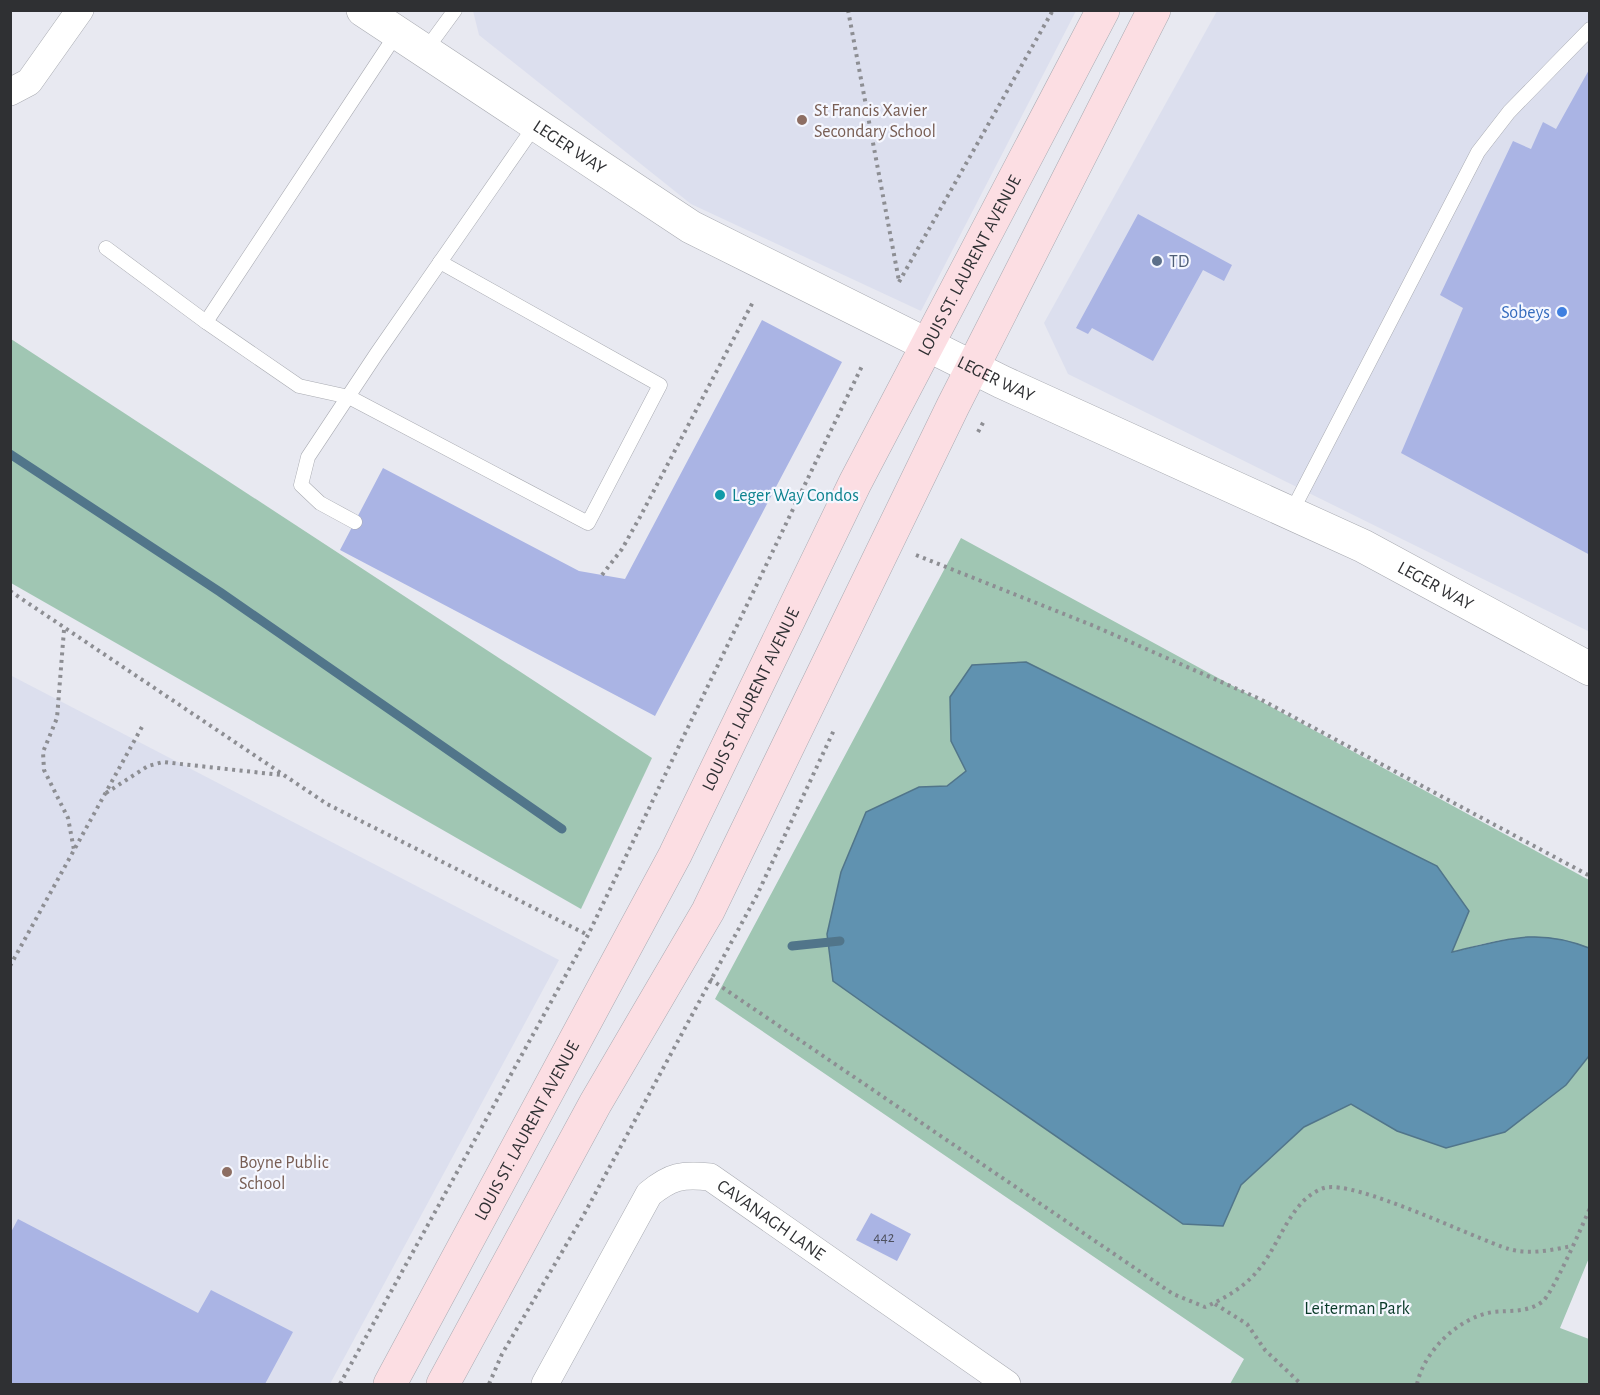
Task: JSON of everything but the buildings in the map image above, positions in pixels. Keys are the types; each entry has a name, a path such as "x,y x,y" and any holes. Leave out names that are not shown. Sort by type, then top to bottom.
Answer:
{"main road":[{"name":"LOUIS ST. LAURENT AVENUE","path":"390,1384 675,855 855,483 1104,10"},
{"path":"443,1384 595,1104 708,911 974,365 1154,10"}],"street":[{"path":"10,92 29,82 80,10"},
{"name":"LEGER WAY","path":"363,10 691,227 974,365 1002,382 1363,546 1590,669"},
{"name":"CAVANAGH LANE","path":"545,1384 649,1194 665,1181 686,1174 710,1176 1007,1384"}],"lane":[{"path":"425,51 454,10"},
{"path":"1291,513 1478,152 1509,112 1590,29"},
{"path":"206,322 397,33"},
{"path":"355,522 320,503 301,485 308,457 536,124"},
{"path":"106,248 298,386 350,397 588,523 660,385 440,262"}],"path":[{"path":"848,10 899,282 1053,10"},
{"path":"602,575 622,549 640,517 754,300"},
{"path":"340,1384 588,935 862,366"},
{"path":"915,555 1094,626 1260,699 1590,876"},
{"path":"10,591 64,630 327,804 588,935"},
{"path":"64,630 57,718 43,752 44,770 68,818 74,850"},
{"path":"10,966 143,725"},
{"path":"105,794 148,766 163,762 284,776"},
{"path":"710,979 1173,1294 1205,1307 1227,1298 1260,1269 1306,1197 1326,1187 1366,1193 1510,1249 1543,1251 1572,1246"},
{"path":"1417,1384 1420,1371 1436,1348 1462,1322 1491,1312 1522,1311 1544,1301 1590,1208"},
{"path":"1214,1303 1247,1324 1265,1350 1300,1384"}],"shaded area":[{"name":"St Francis Xavier Secondary School","path":"473,10 1076,11 921,311 691,204 479,35"},
{"path":"1217,11 1589,11 1588,631 1068,374 1044,323"},
{"name":"Boyne Public School","path":"10,675 559,960 330,1384 11,1384"}],"green space":[{"path":"11,339 652,758 581,909 11,583"},
{"name":"Leiterman Park","path":"961,538 1589,880 1589,948 1553,938 1536,937 1487,943 1451,952 1437,866 1026,662 972,665 951,741 966,771 947,786 919,787 841,872 827,934 833,981 1026,1115 1223,1226 1241,1185 1304,1127 1351,1104 1397,1131 1566,1085 1589,1056 1589,1258 1560,1328 1589,1339 1589,1384 1230,1384 1244,1359 715,999"}],"water":[{"path":"1026,662 1437,866 1469,911 1452,952 1504,940 1536,937 1553,938 1589,948 1589,1056 1566,1085 1505,1132 1446,1148 1397,1131 1351,1104 1304,1127 1241,1185 1223,1226 1183,1224 878,1013 833,981 827,934 841,872 866,812 919,787 947,786 966,771 951,741 950,697 972,665"}],"waterway":[{"path":"10,454 220,592 562,829"},
{"path":"792,946 840,941"}],"place":[{"name":"St Francis Xavier Secondary School","path":"802,120"},
{"name":"TD","path":"1157,261"},
{"name":"Sobeys","path":"1562,312"},
{"name":"Leger Way Condos","path":"720,495"},
{"name":"Boyne Public School","path":"227,1172"}]}
